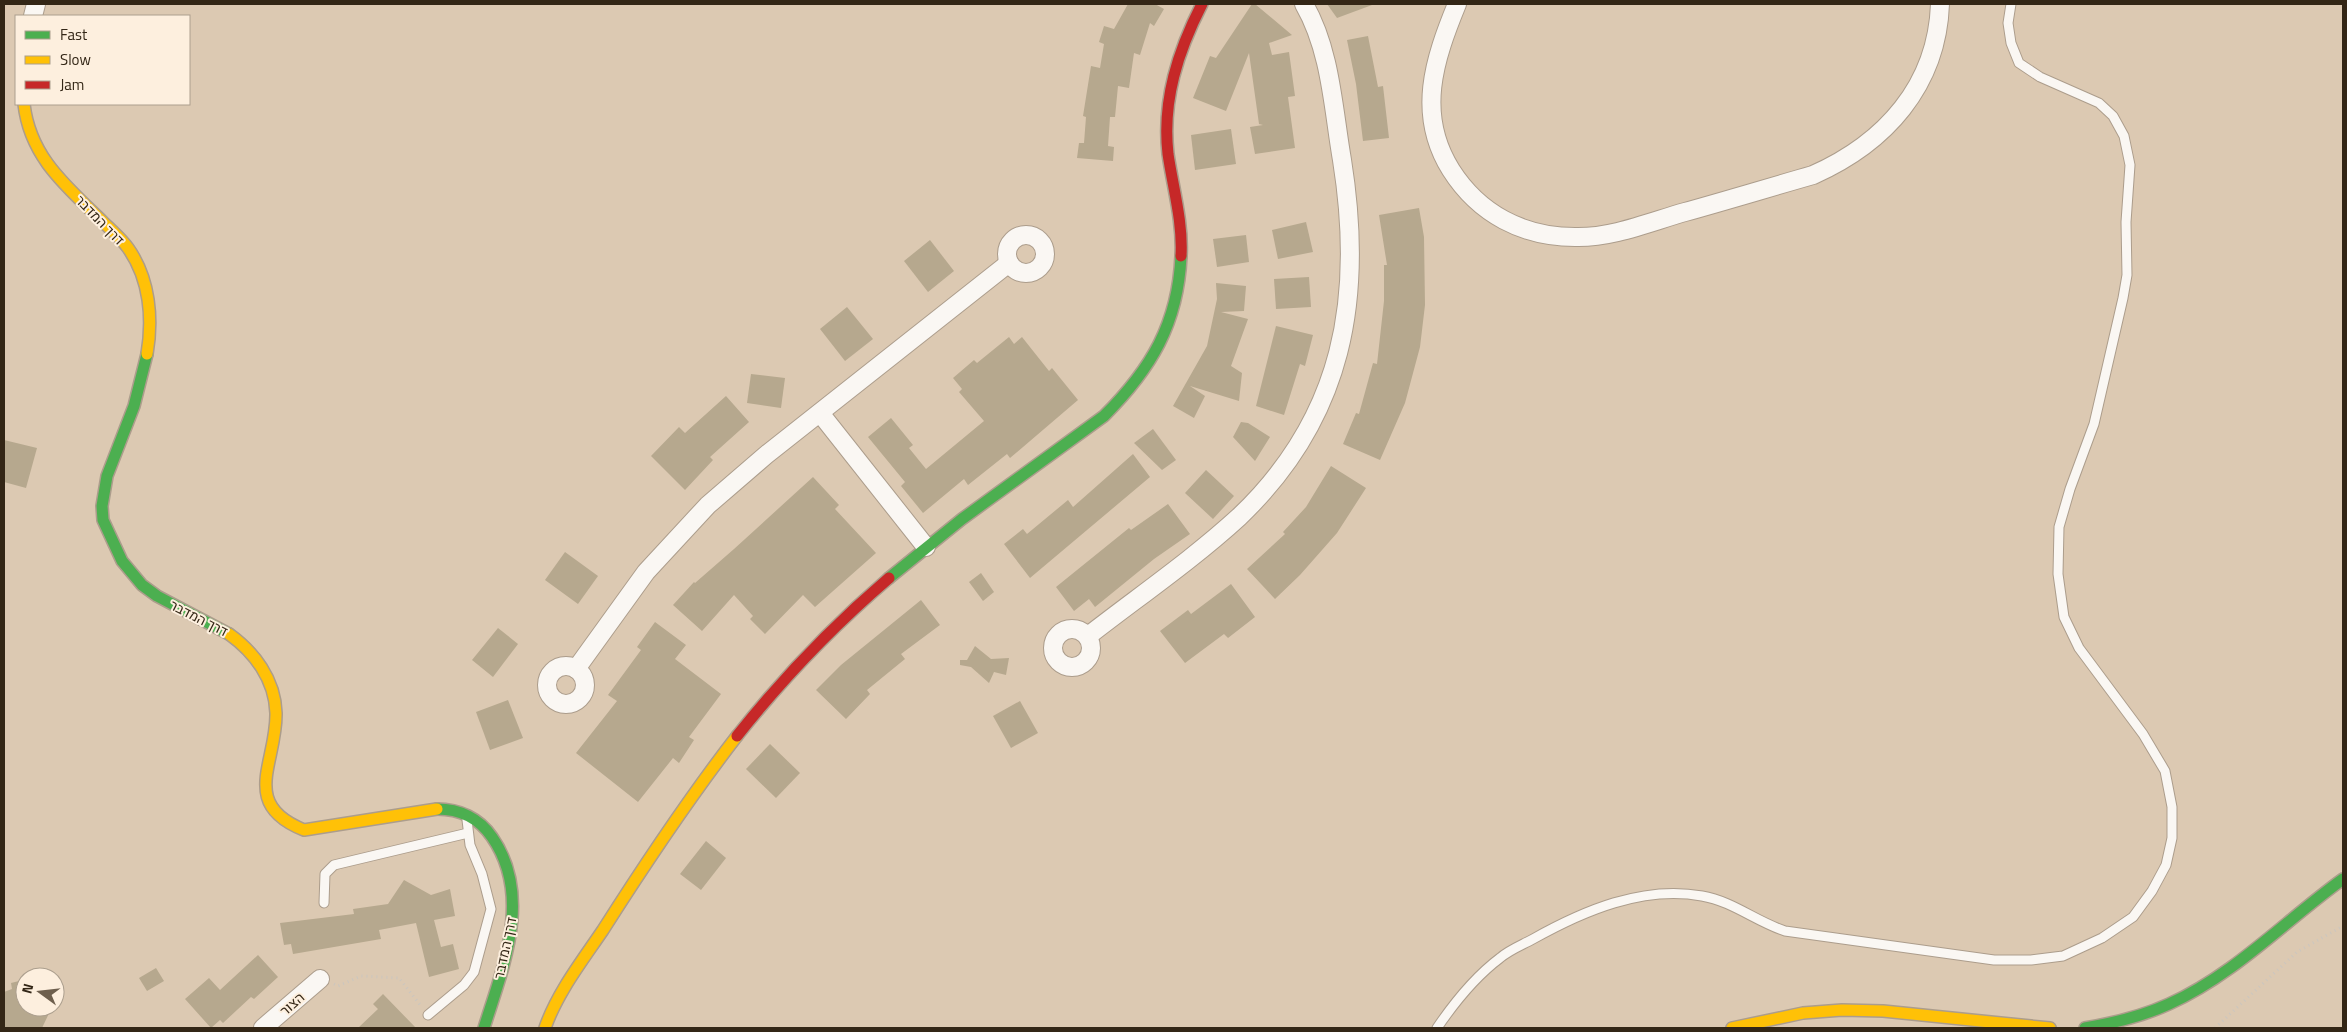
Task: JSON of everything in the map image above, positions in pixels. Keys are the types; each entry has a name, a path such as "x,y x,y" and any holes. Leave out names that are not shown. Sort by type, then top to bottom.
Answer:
{"street":[{"path":"545,1028 550,1013 565,988 709,775 754,716 827,634 880,584 926,547 1104,416 1139,380 1160,346 1172,317 1181,270 1179,219 1166,140 1170,91 1183,43 1202,4"},
{"path":"1088,636 1208,544 1267,487 1291,456 1311,423 1327,388 1339,351 1347,312 1351,271 1350,228 1326,62 1316,30 1304,4"},
{"path":"1457,4 1435,63 1431,97 1434,130 1445,160 1461,186 1484,208 1511,224 1542,235 1576,238 1613,232 1813,175 1841,163 1866,146 1888,126 1907,102 1922,75 1933,46 1940,4"},
{"name":"דרך המדבר","path":"24,105 28,132 42,158 60,180 117,235 131,253 148,300 149,330 142,377 129,422 113,459 102,505 106,531 121,558 140,584 163,600 230,633 252,652 264,671 272,690 276,714 266,798 275,817 289,826 304,830 414,810 446,809 467,815 486,827 503,853 514,903 511,935 484,1028"},
{"path":"576,669 629,594 685,528 735,481 1009,264"},
{"path":"820,413 926,547"},
{"path":"2085,1028 2144,1013 2182,998 2219,975 2343,879"},
{"name":"הצור","path":"263,1028 320,979"},
{"path":"1732,1028 1803,1013 1842,1010 1883,1011 2050,1028"}],"lane":[{"path":"1437,1028 1479,977 1501,957 1547,931 1606,904 1641,897 1674,893 1703,896 1785,931 1994,960 2031,960 2063,956 2102,938 2133,917 2152,891 2166,866 2172,838 2172,807 2165,770 2143,734 2079,648 2064,617 2058,574 2059,528 2070,489 2094,424 2123,298 2127,275 2126,222 2130,165 2124,136 2113,116 2099,104 2040,77 2019,63 2011,43 2008,23 2011,4"},
{"path":"428,1015 464,985 474,972 491,909 489,894 470,845 467,815"},
{"path":"324,903 324,874 334,865 468,833"}],"path":[{"path":"2215,1028 2297,952 2343,926"},
{"path":"320,979 338,986 361,976 399,978 428,1015"}],"building":[{"path":"1128,4 1155,4 1164,9 1154,26 1150,23 1140,55 1134,53 1129,88 1118,86 1115,117 1110,117 1108,146 1114,147 1113,161 1077,158 1079,143 1084,143 1086,117 1083,116 1091,66 1100,68 1104,44 1099,42 1104,26 1114,29"},
{"path":"1252,4 1255,4 1292,35 1269,43 1272,55 1289,52 1295,96 1288,97 1295,148 1255,154 1250,127 1263,125 1259,124 1249,53 1226,111 1193,98 1210,56 1216,58"},
{"path":"1327,4 1371,4 1372,5 1337,18"},
{"path":"1368,36 1378,87 1383,86 1389,138 1363,141 1356,84 1347,40"},
{"path":"1231,129 1236,164 1195,170 1191,135"},
{"path":"1419,208 1424,237 1425,305 1420,347 1405,403 1380,460 1343,444 1356,413 1359,414 1373,363 1377,364 1384,301 1384,265 1387,265 1379,215"},
{"path":"1306,222 1313,252 1278,259 1272,230"},
{"path":"1246,235 1249,262 1217,267 1213,239"},
{"path":"930,240 954,271 928,292 904,261"},
{"path":"1309,277 1311,307 1276,309 1274,279"},
{"path":"1216,283 1246,286 1244,311 1221,312 1248,319 1231,366 1242,373 1239,401 1190,386 1205,396 1194,418 1173,406 1207,346 1217,299"},
{"path":"847,307 873,339 845,361 820,329"},
{"path":"1276,326 1313,335 1305,366 1300,364 1284,415 1256,406"},
{"path":"1009,337 1014,344 1022,337 1049,371 1052,368 1078,400 1010,458 1007,454 968,485 964,479 923,513 901,486 905,482 868,437 891,418 913,445 909,448 926,469 984,421 959,392 962,389 953,378 974,360 977,363"},
{"path":"751,374 785,378 781,408 747,403"},
{"path":"726,396 749,422 710,457 713,460 685,490 651,456 679,427 685,433"},
{"path":"1241,422 1248,423 1270,437 1255,461 1233,437"},
{"path":"1153,429 1176,460 1162,470 1134,443"},
{"path":"4,440 37,448 26,488 4,482"},
{"path":"1133,454 1150,477 1030,578 1004,544 1023,529 1027,534 1068,500 1073,507"},
{"path":"1331,466 1366,488 1337,533 1300,575 1275,599 1247,569 1285,534 1283,532 1306,507"},
{"path":"1206,470 1234,496 1213,519 1185,493"},
{"path":"813,477 839,505 835,509 876,553 815,607 803,595 765,634 750,619 753,616 734,595 702,631 673,605 694,582 734,549"},
{"path":"1168,504 1190,534 1154,559 1095,607 1089,599 1074,611 1056,587 1129,528 1131,530"},
{"path":"565,552 598,576 578,604 545,580"},
{"path":"981,573 994,592 983,601 969,582"},
{"path":"1231,584 1255,617 1228,638 1224,634 1185,663 1160,631 1188,610 1191,614"},
{"path":"921,600 940,625 901,654 905,659 867,690 870,694 846,719 816,690 841,665"},
{"path":"655,622 686,645 675,659 721,694 689,737 694,740 679,763 673,758 638,802 576,753 617,701 608,695 641,650 637,647"},
{"path":"498,628 518,644 493,677 472,660"},
{"path":"975,646 991,659 1009,658 1006,675 994,672 989,683 971,667 960,665 960,660 967,660"},
{"path":"508,700 523,738 490,750 476,712"},
{"path":"1020,701 1038,733 1011,748 993,716"},
{"path":"770,744 800,773 776,798 746,769"},
{"path":"706,841 726,858 701,890 680,874"},
{"path":"404,880 431,895 450,889 455,916 434,920 441,947 453,944 459,969 429,977 416,923 379,930 381,939 293,954 291,944 284,945 280,923 354,914 353,909 388,904"},
{"path":"258,955 278,977 254,999 251,997 223,1023 220,1020 211,1028 185,999 209,978 220,990"},
{"path":"156,968 164,981 147,991 139,978"},
{"path":"15,982 15,1017 47,1017 42,1028 4,1028 4,992 12,989 11,983"},
{"path":"383,994 416,1028 358,1028 378,1009 373,1004"}],"traffic: fast":[{"path":"889,578 962,519 1104,416 1121,398 1148,363 1168,324 1179,280 1181,256"},
{"path":"147,354 134,406 107,476 102,506 103,520 122,561 142,585 157,596 229,634"},
{"path":"437,809 461,813 475,820 487,830 504,860 511,883 512,907 506,956 484,1028"},
{"path":"2085,1028 2139,1016 2193,992 2238,963 2343,879"}],"traffic: slow":[{"path":"24,105 34,140 52,169 63,183 122,241 135,260 141,273 148,300 150,327 147,354"},
{"path":"229,634 255,658 272,689 276,713 275,731 266,780 267,795 272,808 284,820 304,830 437,809"},
{"path":"545,1028 556,1002 571,978 668,832 737,736"},
{"path":"1732,1028 1803,1013 1842,1010 1883,1011 2050,1028"}],"traffic: jam":[{"path":"1181,256 1179,218 1168,154 1167,114 1179,58 1202,4"},
{"path":"737,736 809,653 889,578"}]}
